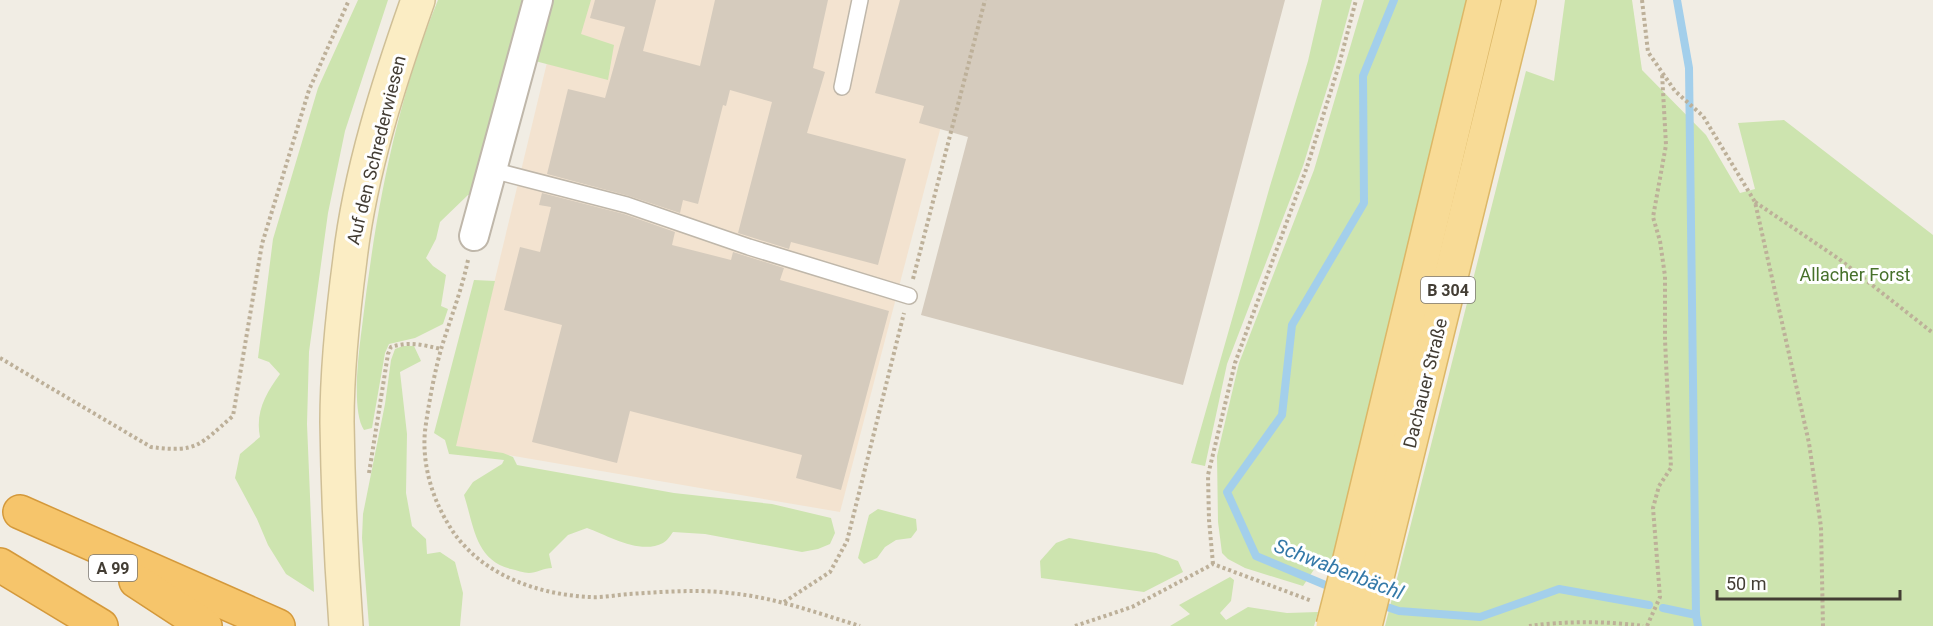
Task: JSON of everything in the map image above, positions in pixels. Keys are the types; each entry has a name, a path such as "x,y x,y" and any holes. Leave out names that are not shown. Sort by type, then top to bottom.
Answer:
{"highway":[{"name":"A 99","path":"10,507 149,589 205,626"},
{"path":"10,507 278,626"},
{"path":"0,565 101,626"}],"main road":[{"name":"Dachauer Straße","path":"1365,626 1361,578 1484,0"},
{"name":"Dachauer Straße","path":"1326,615 1361,578 1519,0"}],"street":[{"name":"Auf den Schrederwiesen","path":"346,626 337,420 341,342 350,257 364,184 394,68 418,0"},
{"path":"474,236 538,0"}],"lane":[{"path":"842,87 860,0"},
{"path":"492,170 627,205 749,247 909,296"}],"path":[{"path":"0,358 151,447 174,450 198,447 233,416 262,244 309,90 349,0"},
{"path":"1213,564 1208,475 1235,363 1307,167 1339,65 1356,0"},
{"path":"1642,0 1648,52 1676,91 1703,116 1755,202 1809,443 1821,527 1823,626"},
{"path":"1647,626 1660,597 1653,508 1659,486 1671,468 1665,340 1665,276 1660,241 1653,217 1666,145 1662,72"},
{"path":"1755,202 1839,259 1933,333"},
{"path":"474,236 463,285 441,349 425,431 425,461 438,505 453,534 469,551 488,567 517,583 565,594 590,597 678,591 729,592 784,603 860,626"},
{"path":"367,484 391,347 414,342 441,349"},
{"path":"1213,564 1326,615"},
{"path":"1075,626 1132,607 1213,564"},
{"path":"1529,626 1619,623 1643,626"}],"shaded area":[{"path":"562,0 974,0 840,512 455,446"}],"green space":[{"path":"358,0 388,0 345,131 328,213 309,352 307,424 314,592 286,574 268,545 235,478 240,454 260,437 260,411 270,388 280,374 269,362 258,358 273,239 318,88"},
{"path":"438,0 530,0 476,195 468,195 440,222 436,239 426,258 446,275 441,306 448,309 443,324 415,338 389,344 385,353 372,428 364,430 358,409 358,365 380,202 398,120 423,39"},
{"path":"550,0 591,0 581,34 614,45 608,80 535,61"},
{"path":"1322,0 1352,0 1303,166 1227,364 1205,466 1191,463 1308,61"},
{"path":"1364,0 1469,0 1329,571 1315,568 1303,586 1245,568 1222,553 1218,522 1217,456 1239,363 1314,170"},
{"name":"Allacher Forst","path":"1565,0 1632,0 1642,70 1706,135 1740,193 1755,189 1738,123 1784,120 1933,235 1933,626 1385,626 1526,71 1554,81"},
{"path":"474,280 495,281 456,446 503,453 513,457 517,465 674,493 772,504 831,518 835,533 830,544 802,552 705,534 673,532 663,543 645,547 625,543 587,528 568,535 549,554 552,568 525,573 499,565 483,550 478,540 464,495 473,482 502,464 504,460 449,454 445,440 434,433"},
{"path":"414,346 421,361 400,372 407,434 406,493 412,526 426,539 427,554 440,552 455,562 463,593 460,626 369,626 362,538 363,514 385,404 391,360 395,349"},
{"path":"878,509 916,519 917,530 911,538 896,540 885,547 877,558 864,564 858,558 869,515"},
{"path":"1069,538 1156,553 1178,561 1183,572 1144,592 1041,578 1040,561 1056,543"},
{"path":"1230,577 1234,580 1231,601 1220,613 1226,620 1248,607 1287,613 1318,612 1314,626 1170,626 1190,614 1179,605"}],"building":[{"path":"595,0 656,0 643,51 700,66 715,0 828,0 813,68 825,72 807,133 906,159 878,265 791,242 789,249 738,233 772,102 730,90 726,106 723,105 698,204 683,200 680,213 629,196 547,174 568,89 605,98 625,27 590,18"},
{"path":"900,0 1285,0 1183,385 921,315 968,137 919,123 924,106 875,93"},
{"path":"542,193 624,214 675,232 672,245 731,260 733,252 784,268 780,280 889,311 841,490 796,478 802,455 630,411 617,463 532,442 562,325 504,310 520,247 540,252 551,207 539,205"}],"waterway":[{"name":"Schwabenbächl","path":"1335,589 1256,556 1227,492 1282,415 1292,325 1364,203 1363,76 1394,0"},
{"path":"1677,0 1689,68 1696,615"},
{"name":"Schwabenbächl","path":"1378,604 1399,611 1480,617 1559,589 1649,605"},
{"name":"Schwabenbächl","path":"1663,608 1696,615 1698,626"}]}
